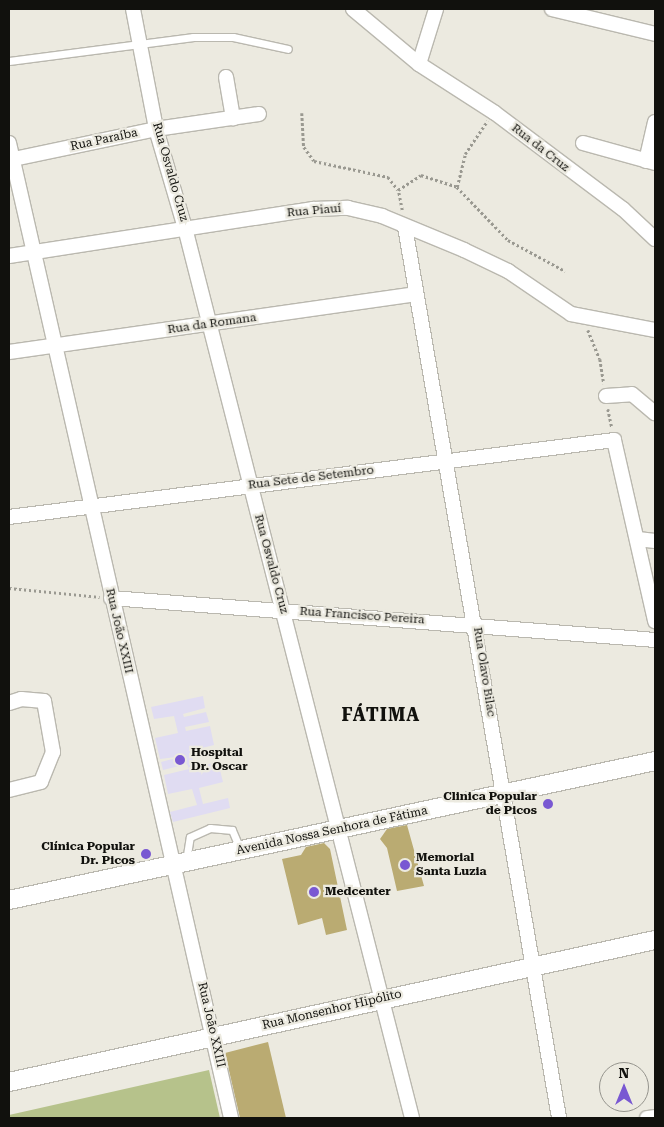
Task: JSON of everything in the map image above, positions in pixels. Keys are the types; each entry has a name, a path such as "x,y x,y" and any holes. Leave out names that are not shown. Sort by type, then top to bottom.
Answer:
{"street":[{"name":"Rua Osvaldo Cruz","path":"133,9 156,129 185,228 210,324 412,1118"},
{"name":"Rua da Cruz","path":"353,9 419,64 495,113 623,209 655,239"},
{"path":"419,64 436,9"},
{"path":"552,9 655,34"},
{"path":"226,77 233,118"},
{"name":"Rua Paraíba","path":"10,160 156,129 259,114"},
{"path":"583,143 650,162 655,122"},
{"name":"Rua João XXIII","path":"9,143 10,160 112,598 180,863 231,1118"},
{"name":"Rua Piauí","path":"9,256 185,228 330,208 366,211 508,271 571,314 583,318 655,330"},
{"name":"Rua Olavo Bilac","path":"405,227 444,460 476,624 559,1118"},
{"name":"Rua da Romana","path":"9,352 415,294"},
{"path":"606,396 632,394 655,413"},
{"path":"614,440 638,539 655,621"},
{"name":"Rua Sete de Setembro","path":"9,517 444,460 614,440"},
{"path":"638,539 655,541"},
{"name":"Rua Francisco Pereira","path":"112,598 476,624 655,640"},
{"path":"9,703 32,699 47,705 54,752 50,766 41,782 9,790"},
{"name":"Avenida Nossa Senhora de Fátima","path":"9,900 338,831 655,761"},
{"name":"Rua Monsenhor Hipólito","path":"9,1082 534,965 655,940"},
{"path":"647,1118 655,1117"}],"lane":[{"path":"9,61 140,45 233,37 288,49"},
{"path":"180,863 190,837 210,828 232,830 240,851"}],"path":[{"path":"302,113 304,147 314,161 388,177 398,190 405,227"},
{"path":"457,187 465,154 495,113"},
{"path":"398,190 420,176 457,187 508,240 565,271"},
{"path":"583,318 600,359 614,440"},
{"path":"9,588 112,598"}],"shaded area":[{"name":"Hospital Dr. Oscar","path":"203,696 205,708 183,714 184,717 206,712 209,722 185,727 186,731 210,726 214,745 190,751 195,767 218,762 223,782 199,788 203,804 228,798 230,808 173,822 170,812 197,805 192,789 168,794 164,775 189,769 187,764 163,770 161,762 184,756 160,759 155,738 178,733 174,716 154,719 151,707"}],"green space":[{"path":"209,1070 220,1118 9,1118 9,1115"}],"building":[{"name":"Memorial Santa Luzia","path":"407,825 424,886 397,891 387,848 380,839 387,829"},
{"name":"Medcenter","path":"324,843 330,849 347,930 326,935 322,918 298,925 282,859 301,855 306,847"},
{"path":"268,1042 286,1118 240,1118 225,1053"}],"place":[{"name":"Hospital Dr. Oscar","path":"180,760"},
{"name":"Clinica Popular de Picos","path":"548,804"},
{"name":"Clínica Popular Dr. Picos","path":"146,854"},
{"name":"Memorial Santa Luzia","path":"405,865"},
{"name":"Medcenter","path":"314,892"}],"district":[{"name":"FÁTIMA","path":"381,715"}]}
